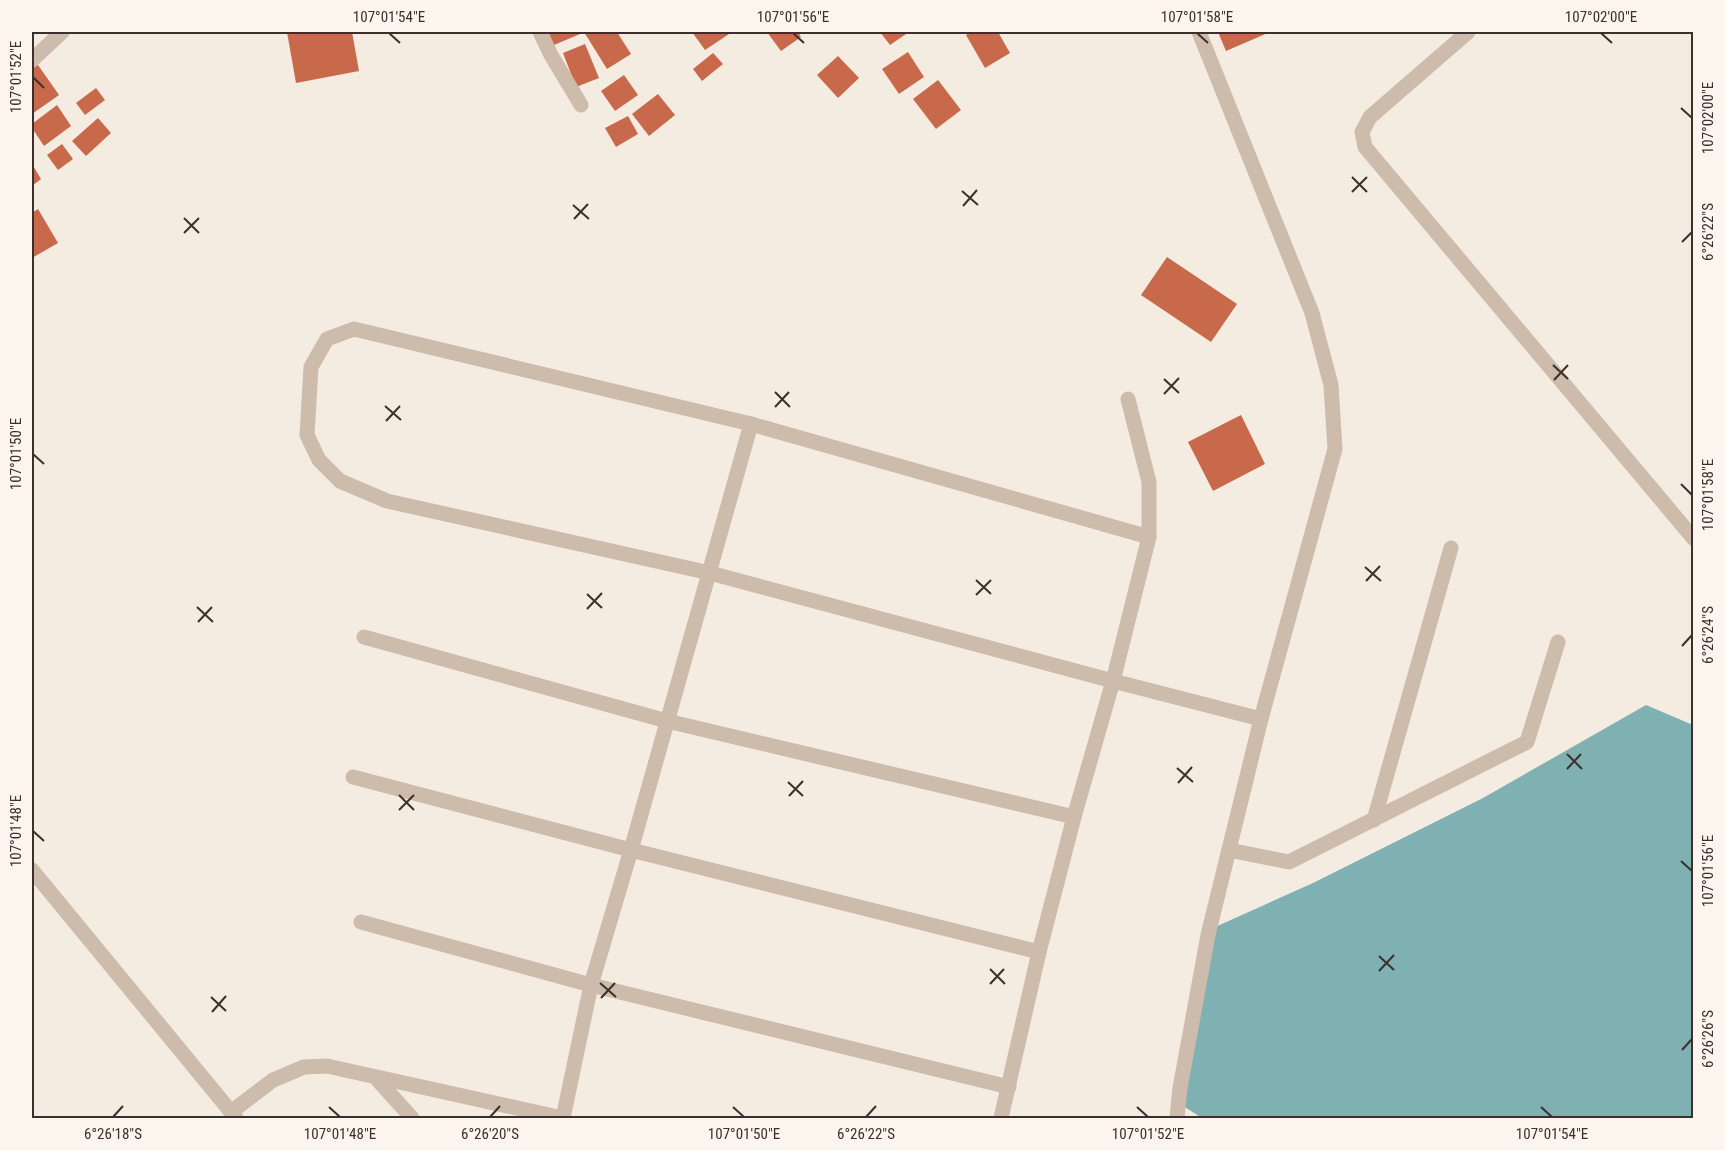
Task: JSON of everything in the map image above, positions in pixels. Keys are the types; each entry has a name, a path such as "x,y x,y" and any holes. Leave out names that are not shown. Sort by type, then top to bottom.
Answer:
{"street":[{"path":"32,60 62,32"},
{"path":"540,32 580,105"},
{"path":"1176,1118 1208,935 1261,719 1335,449 1331,385 1312,313 1199,32"},
{"path":"1468,32 1370,117 1362,132 1365,147 1694,539"},
{"path":"1149,537 751,424 354,329 327,339 311,367 308,435 319,460 340,482 387,501 710,573 1261,719"},
{"path":"1001,1119 1039,952 1113,681 1149,537 1149,482 1128,399"},
{"path":"32,870 233,1115 273,1080 304,1067 327,1066 562,1119 591,985 751,424"},
{"path":"1374,820 1451,548"},
{"path":"364,637 667,722 1074,817"},
{"path":"1229,850 1289,862 1527,741 1558,642"},
{"path":"353,777 631,850 1039,952"},
{"path":"361,922 591,985 1009,1087"},
{"path":"375,1077 412,1119"}],"water":[{"path":"1646,705 1693,725 1693,1118 1202,1118 1180,1104 1213,928 1313,883 1483,798"}],"building":[{"path":"287,32 352,32 359,71 296,83"},
{"path":"548,32 580,32 580,34 554,45"},
{"path":"584,32 617,32 631,54 607,69"},
{"path":"692,32 732,32 705,50"},
{"path":"767,32 798,32 801,37 781,51"},
{"path":"880,32 909,32 890,45"},
{"path":"971,32 998,32 1010,53 985,68 966,35"},
{"path":"1218,32 1270,32 1226,51"},
{"path":"585,44 599,78 576,87 563,53"},
{"path":"908,52 924,77 899,94 882,69"},
{"path":"713,53 723,64 702,81 693,69"},
{"path":"838,56 859,78 838,98 817,75"},
{"path":"38,65 59,95 32,114 32,69"},
{"path":"624,75 638,95 615,111 601,91"},
{"path":"938,80 961,110 936,129 913,99"},
{"path":"96,88 105,100 85,115 76,103"},
{"path":"658,94 675,115 649,136 632,114"},
{"path":"57,105 71,126 44,146 32,128 32,124"},
{"path":"628,116 638,134 616,147 605,128"},
{"path":"98,118 111,133 86,156 72,141"},
{"path":"62,144 73,159 58,170 47,155"},
{"path":"32,164 41,179 32,186"},
{"path":"38,209 58,243 32,258 32,213"},
{"path":"1167,257 1237,304 1211,342 1141,295"},
{"path":"1241,415 1265,464 1213,491 1188,442"}]}
